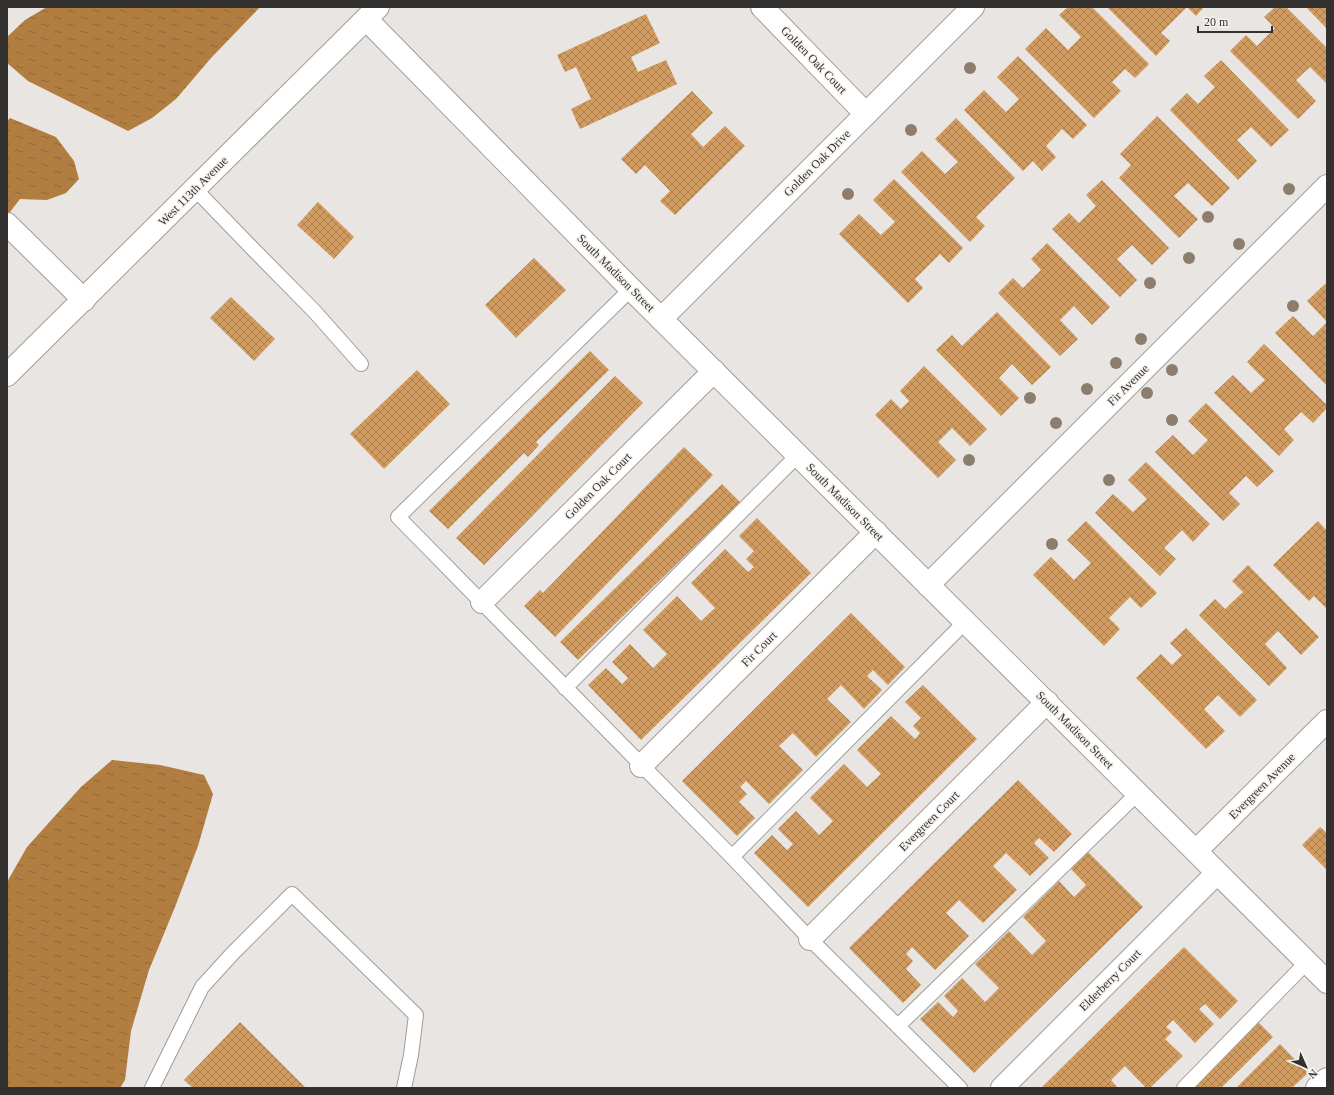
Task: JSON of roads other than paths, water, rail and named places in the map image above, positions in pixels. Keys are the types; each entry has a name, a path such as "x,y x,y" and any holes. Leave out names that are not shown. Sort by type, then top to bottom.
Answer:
{"street":[{"name":"Golden Oak Court","path":"762,7 866,114"},
{"name":"Golden Oak Drive","path":"661,318 973,7"},
{"name":"West 113th Avenue","path":"7,375 372,13"},
{"name":"South Madison Street","path":"372,13 631,288 1327,982"},
{"name":"Fir Avenue","path":"928,585 1327,186"},
{"path":"10,228 84,300"},
{"name":"Golden Oak Court","path":"482,602 714,371"},
{"name":"Fir Court","path":"641,766 876,532"},
{"name":"Evergreen Court","path":"810,939 1047,702"},
{"name":"Evergreen Avenue","path":"1196,851 1327,722"},
{"name":"Elderberry Court","path":"1002,1088 1217,873"},
{"path":"1318,1088 1327,1079"}],"lane":[{"path":"195,189 315,312 361,364"},
{"path":"631,288 398,517 732,857 810,939 960,1088"},
{"path":"565,688 798,455"},
{"path":"732,857 966,621"},
{"path":"898,1026 1138,794"},
{"path":"152,1088 202,987 233,953 292,894 416,1014 411,1055 404,1088"},
{"path":"1184,1088 1307,962"}],"water":[{"path":"47,7 260,7 211,58 176,99 152,118 128,131 28,81 7,63 7,37 25,20"},
{"path":"10,118 56,137 74,161 79,179 66,193 47,200 20,199 7,216 7,121"},
{"path":"112,760 160,765 204,775 213,794 198,846 149,970 131,1031 125,1080 120,1088 7,1088 7,882 27,847 81,787"}]}
